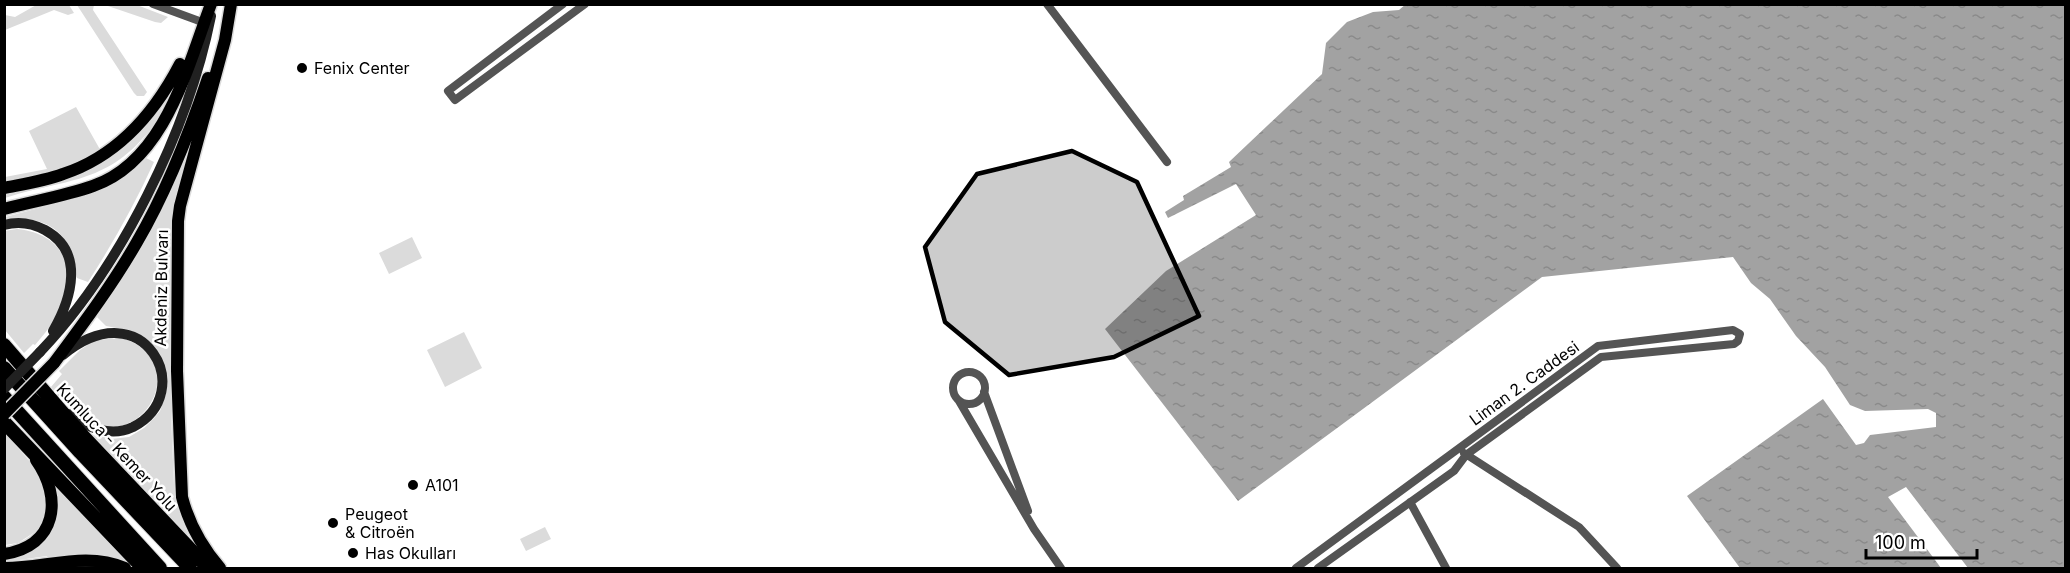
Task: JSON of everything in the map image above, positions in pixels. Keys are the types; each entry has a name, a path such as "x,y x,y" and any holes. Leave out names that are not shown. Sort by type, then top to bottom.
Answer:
{"highway":[{"name":"Kumluca - Kemer Yolu","path":"4,345 55,405 208,568"},
{"name":"Kumluca - Kemer Yolu","path":"4,368 190,568"},
{"path":"4,397 160,568"},
{"path":"4,422 143,568"}],"main road":[{"path":"4,188 48,179 89,163 112,149 134,131 165,94 211,4"},
{"path":"4,208 93,186 124,169 147,148 165,120 211,4"},
{"path":"4,414 54,363 96,306 150,219 190,129 230,7"},
{"name":"Akdeniz Bulvarı","path":"220,568 198,537 188,517 182,497 177,371 177,285 180,206 225,40 230,7"},
{"path":"4,554 16,552 30,545 42,534 50,519 52,502 48,480 21,440"},
{"path":"5,568 73,560 95,560 125,568"}],"street":[{"path":"153,4 202,22"},
{"path":"4,389 59,331 128,232 171,142 187,99 208,32 211,4"},
{"path":"563,4 448,91 455,100 585,4"},
{"path":"1047,4 1167,162"},
{"path":"4,225 26,223 42,228 55,236 66,250 72,268 68,302 40,352"},
{"name":"Liman 2. Caddesi","path":"1296,568 1598,346 1733,330 1740,334 1738,341 1734,344 1601,357 1467,455 1454,471 1318,568"},
{"path":"54,363 72,348 94,336 110,332 126,333 141,341 153,352 160,367 162,383 160,398 152,412 141,422 126,430 109,432 93,428 55,405"},
{"path":"1034,529 980,377 966,373 957,378 953,387 954,392 1034,529 1061,568"},
{"path":"959,401 974,403 982,397 984,392"},
{"path":"1456,450 1579,527 1617,568"},
{"path":"1393,497 1402,508"},
{"path":"1410,502 1446,568"},
{"path":"70,568 104,568"}],"highlighted area":[{"path":"1072,151 1137,182 1199,316 1114,357 1009,375 945,322 925,247 977,174"}],"shaded area":[{"path":"38,4 69,5 74,13 68,15 54,10 5,30 5,15 15,17"},
{"path":"77,5 94,5 93,10 147,92 144,96 137,96 134,93"},
{"path":"105,5 137,5 168,17 161,23 155,22"},
{"path":"76,107 102,153 88,162 5,185 5,177 47,169 29,131"},
{"path":"162,108 146,135 112,165 78,179 5,198 4,193 121,148 133,139"},
{"path":"193,136 173,217 171,285 171,416 174,485 178,509 191,542 86,433 111,439 129,437 144,428 160,411 166,394 156,351 150,342 132,331 106,326 97,317 156,222"},
{"path":"146,158 154,162 147,178 88,282 77,278 70,250 56,230 34,220 5,220 5,217 51,205 51,202 130,171"},
{"path":"17,229 35,233 49,240 59,249 65,260 67,274 62,303 55,319 35,345 33,344 24,353 5,330 4,231"},
{"path":"412,237 422,258 389,274 379,253"},
{"path":"464,332 482,368 445,387 427,350"},
{"path":"122,338 137,345 152,360 157,376 156,392 148,407 136,419 119,426 100,426 75,414 51,387 62,374 59,371 80,350 95,340"},
{"path":"5,434 35,469 46,489 48,500 46,514 37,533 35,532 18,543 5,545"},
{"path":"56,484 132,563 93,554 48,559 47,556 5,562 5,560 32,552 52,531 58,513"},
{"path":"545,527 551,539 526,551 520,539"}],"water":[{"path":"1406,4 2065,5 2065,568 1968,568 1906,487 1888,497 1941,568 1740,568 1687,496 1823,399 1856,445 1864,443 1870,435 1936,427 1936,413 1928,409 1865,411 1850,405 1825,367 1796,336 1770,299 1751,283 1733,257 1542,277 1238,501 1105,329 1166,271 1256,215 1236,184 1168,218 1165,212 1184,200 1183,196 1231,167 1229,162 1322,74 1326,43 1347,22 1373,12 1399,10"}],"place":[{"name":"Fenix Center","path":"302,68"},
{"name":"A101","path":"413,485"},
{"name":"Peugeot & Citroën","path":"333,523"},
{"name":"Has Okulları","path":"353,553"}]}
